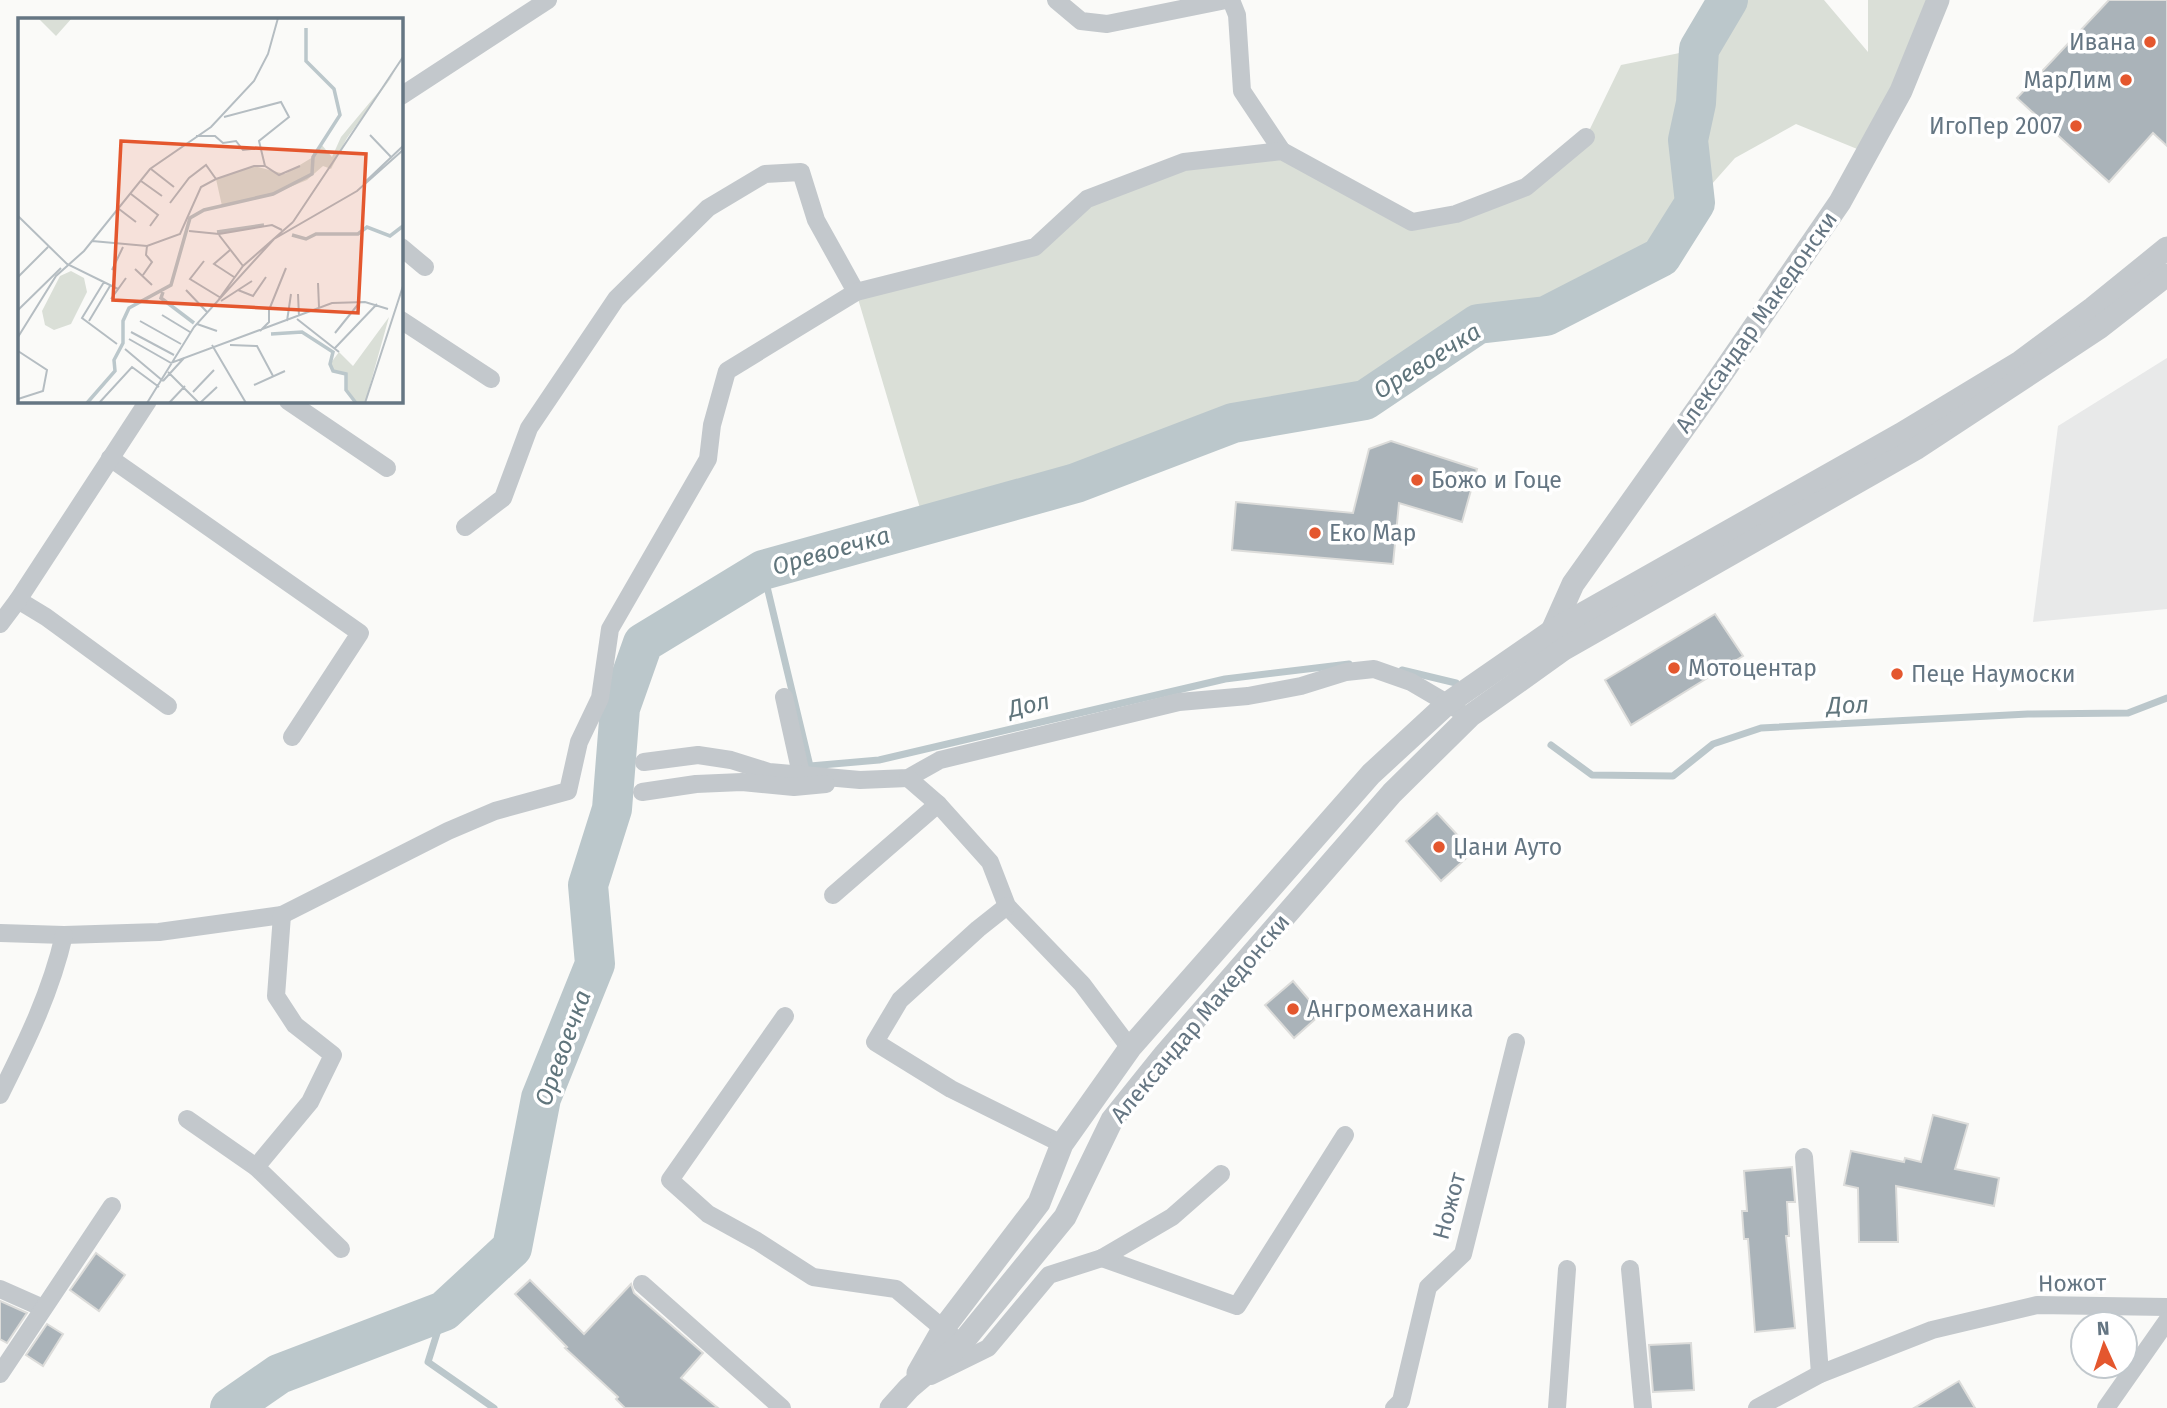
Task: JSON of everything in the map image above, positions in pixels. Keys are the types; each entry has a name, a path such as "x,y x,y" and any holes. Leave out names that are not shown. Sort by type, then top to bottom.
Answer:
{"street":[{"path":"402,95 548,0"},
{"path":"1056,0 1081,21 1107,24 1226,0"},
{"path":"1231,0 1237,15 1242,90 1282,151 1412,222 1456,214 1525,187 1586,137"},
{"name":"Александар Македонски","path":"1558,640 1573,584 1840,202 1901,92 1938,0"},
{"path":"0,933 64,935 159,932 282,915 448,831 495,811 568,791 579,741 600,698 610,629 708,459 712,425 727,370 856,292 1035,247 1087,200 1184,162 1282,151"},
{"path":"465,527 503,498 529,428 616,299 708,208 765,174 801,172 816,220 856,292"},
{"path":"402,248 425,267"},
{"name":"Александар Македонски","path":"909,1388 943,1329 1039,1203 1062,1144 1130,1048 1370,774 1448,703 1558,640 2020,362 2167,248"},
{"name":"Александар Македонски","path":"891,1408 909,1388 962,1343 1065,1217 1112,1120 1165,1054 1392,793 1470,716 1558,640 1917,447 2099,328 2167,275"},
{"path":"402,321 491,379"},
{"path":"0,624 147,402"},
{"path":"289,402 387,468"},
{"path":"110,458 360,633 292,737"},
{"path":"18,600 46,617 168,706"},
{"path":"642,792 696,784 742,782 794,787 908,778 940,760 1179,702 1248,696 1346,672 1374,669 1411,682 1470,716"},
{"path":"784,697 801,774"},
{"path":"644,762 698,755 731,760 769,772 860,780"},
{"name":"Александар Македонски","path":"908,778 938,804 990,862 1007,906 1082,984 1130,1048"},
{"path":"833,895 938,804"},
{"path":"1007,906 900,1000 875,1042 951,1089 1062,1144"},
{"path":"256,1167 310,1102 333,1055 295,1025 276,996 282,915"},
{"path":"0,1095 41,1007 56,968 64,935"},
{"path":"785,1016 670,1180 708,1214 813,1277 896,1289 962,1343"},
{"name":"Ножот","path":"1394,1408 1401,1401 1427,1287 1462,1254 1516,1042"},
{"path":"187,1119 256,1167 341,1250"},
{"path":"1102,1258 1237,1306 1345,1135"},
{"path":"1804,1157 1820,1374"},
{"name":"Александар Македонски","path":"909,1388 988,1348 1049,1275 1102,1258 1172,1217 1221,1174"},
{"path":"0,1374 112,1206"},
{"path":"1557,1408 1567,1269"},
{"path":"1630,1269 1643,1408"},
{"path":"642,1284 782,1408"},
{"path":"0,1289 43,1308"},
{"name":"Ножот","path":"1757,1408 1820,1374 1932,1330 2037,1305 2167,1307"},
{"path":"2106,1408 2167,1321"}],"shaded area":[{"path":"1728,0 1824,0 1868,52 1868,0 1938,0 1867,153 1796,124 1735,158 1695,203 1661,257 1546,316 1478,324 1365,400 1233,423 1076,483 925,525 856,292 1035,247 1087,199 1184,162 1282,151 1412,222 1526,187 1586,137 1621,65 1699,49"},
{"path":"2167,358 2167,609 2033,622 2058,426"}],"building":[{"path":"2109,0 2167,0 2167,146 2153,133 2109,182 2017,98"},
{"path":"1391,441 1477,469 1462,522 1399,503 1393,564 1232,550 1236,502 1353,513 1369,449"},
{"name":"Мотоцентар","path":"1715,614 1743,656 1631,725 1605,680"},
{"name":"Џани Ауто","path":"1437,813 1473,852 1441,881 1406,841"},
{"name":"Ангромеханика","path":"1293,981 1321,1014 1294,1038 1265,1005"},
{"path":"1933,1115 1968,1124 1955,1169 1999,1178 1994,1206 1896,1186 1898,1242 1859,1242 1858,1188 1844,1185 1851,1151 1904,1162 1905,1158 1921,1162"},
{"path":"1792,1167 1795,1202 1787,1202 1789,1236 1786,1236 1795,1328 1755,1332 1748,1239 1744,1239 1742,1211 1747,1211 1744,1171"},
{"path":"96,1253 125,1275 99,1311 70,1290"},
{"path":"530,1280 584,1334 631,1284 634,1293 703,1353 681,1378 718,1408 625,1408 616,1399 618,1397 565,1348 567,1347 515,1294"},
{"path":"0,1301 27,1313 7,1343 0,1339"},
{"path":"47,1324 63,1334 43,1366 26,1355"},
{"path":"1691,1343 1694,1390 1653,1392 1649,1345"},
{"path":"1959,1381 1975,1408 1914,1408"}],"waterway":[{"name":"Оревоечка","path":"230,1408 279,1374 444,1311 512,1248 541,1098 595,964 588,885 612,809 620,708 643,643 763,570 1076,483 1233,423 1365,400 1478,324 1546,316 1661,257 1695,203 1688,140 1696,103 1699,49 1728,0"},
{"name":"Дол","path":"763,570 810,766 879,760 1225,679 1349,664"},
{"name":"Дол","path":"1402,670 1456,683"},
{"name":"Дол","path":"1551,745 1592,775 1673,776 1713,744 1761,728 2028,714 2128,713 2167,698"},
{"path":"444,1311 428,1362 494,1408"}],"place":[{"name":"Ивана","path":"2150,42"},
{"name":"МарЛим","path":"2126,80"},
{"name":"ИгоПер 2007","path":"2076,126"},
{"name":"Божо и Гоце","path":"1417,480"},
{"name":"Еко Мар","path":"1315,533"},
{"name":"Мотоцентар","path":"1674,668"},
{"name":"Пеце Наумоски","path":"1897,674"},
{"name":"Џани Ауто","path":"1439,847"},
{"name":"Ангромеханика","path":"1293,1009"}]}
